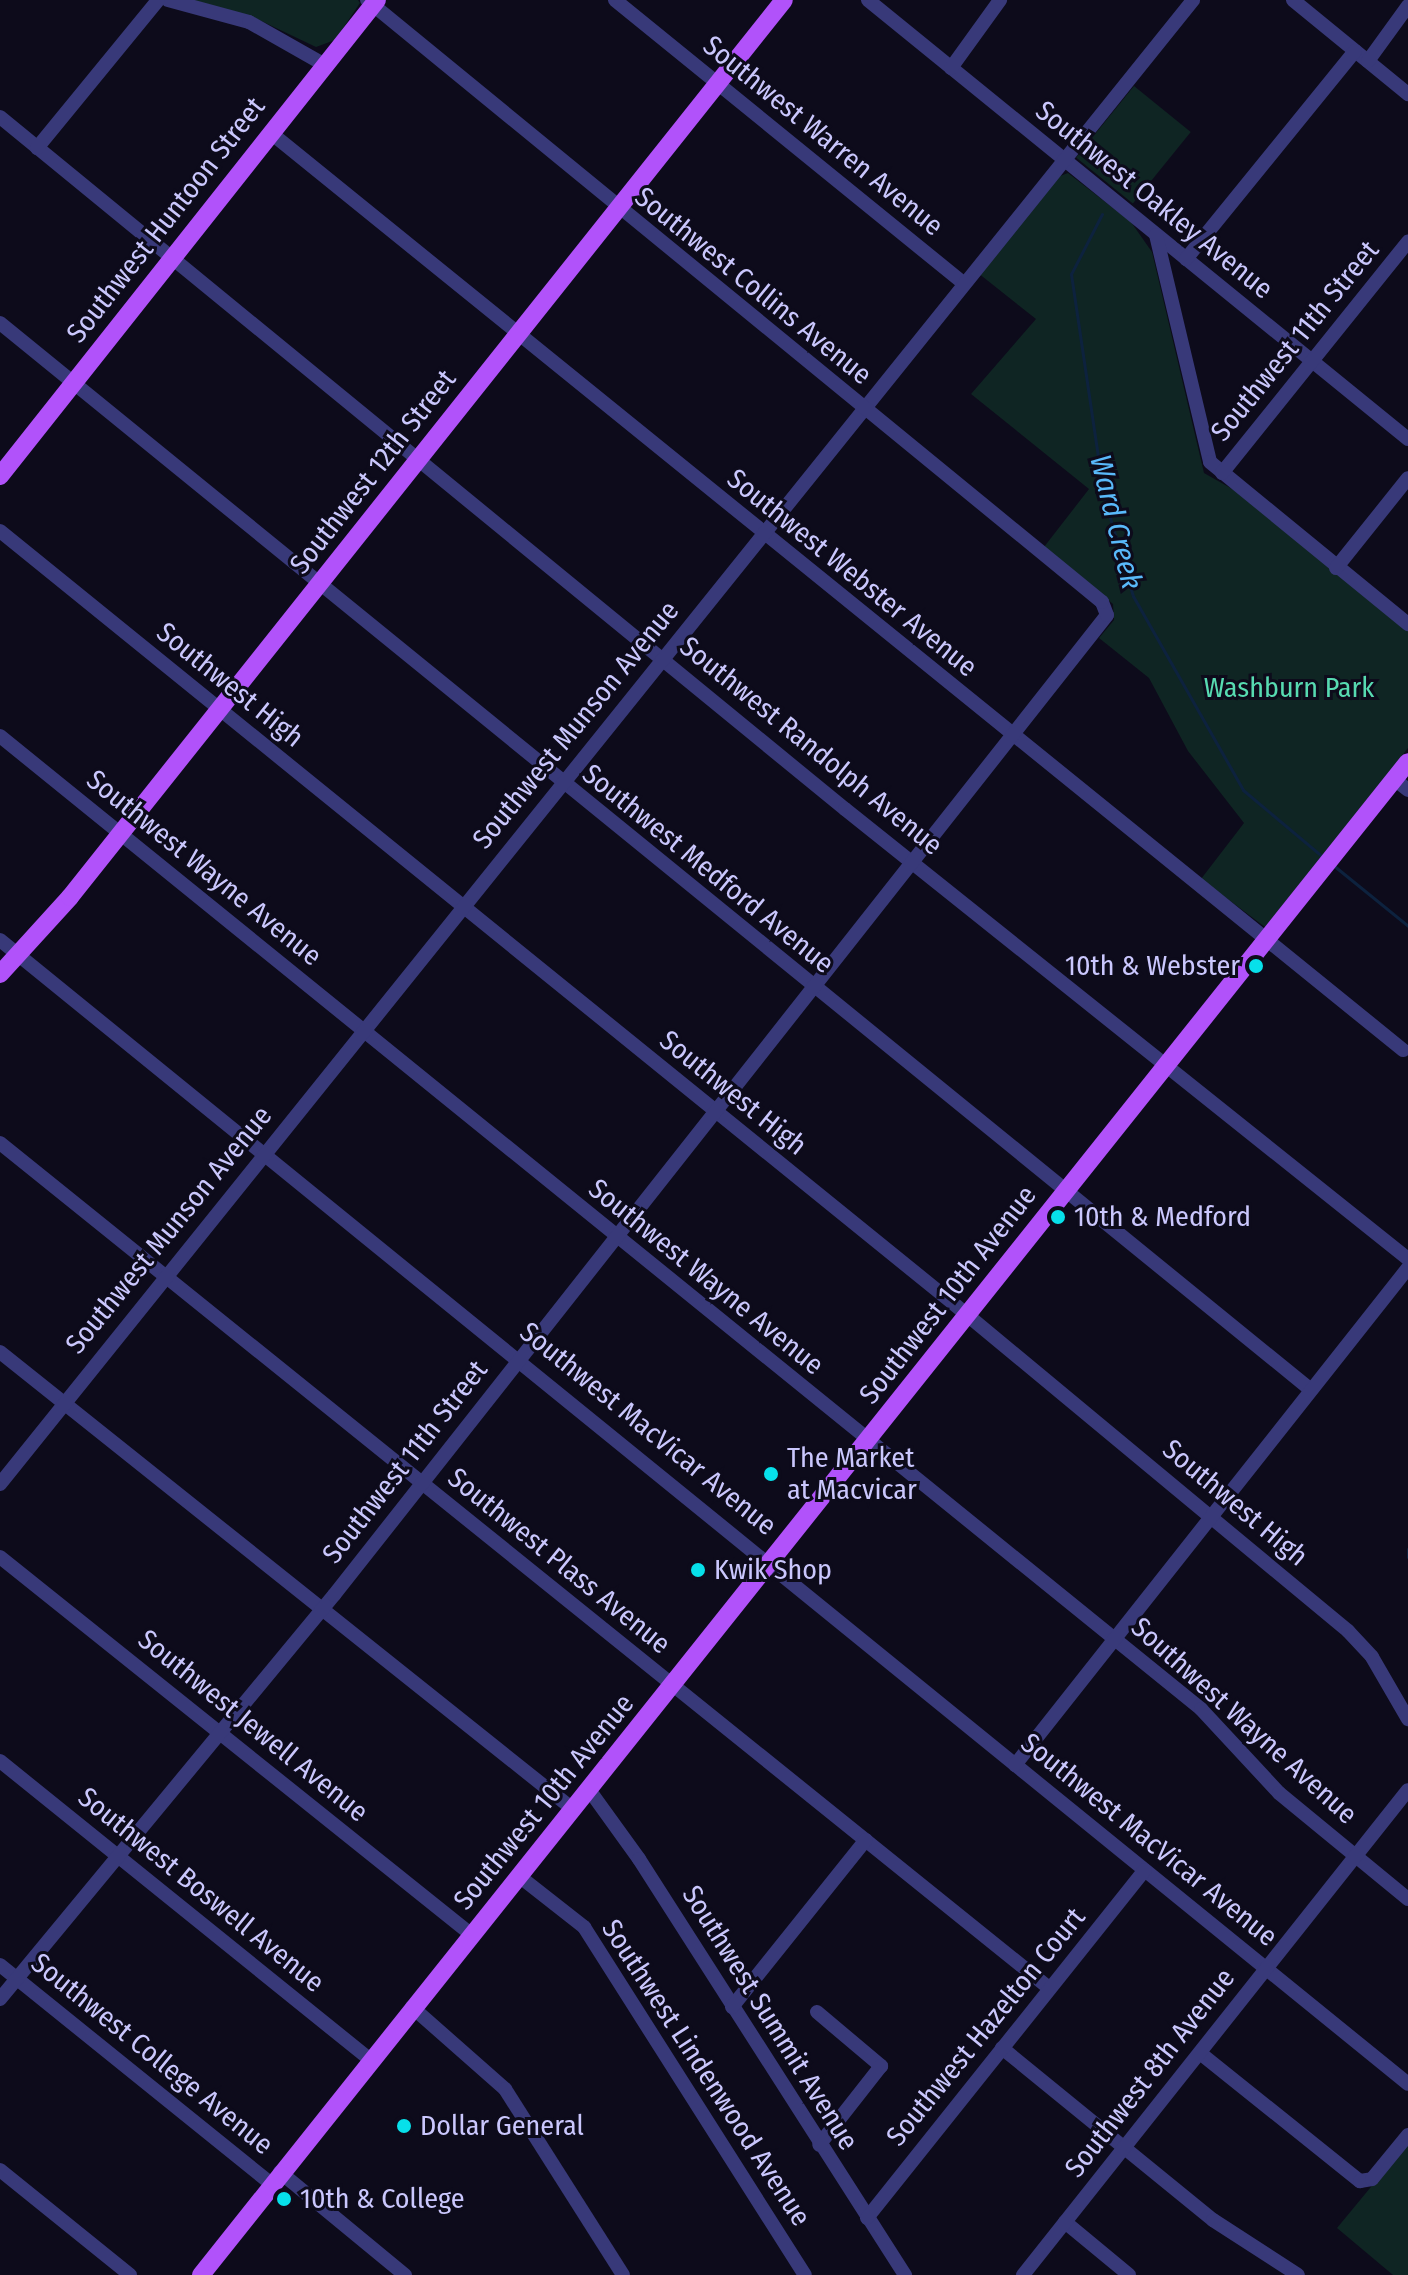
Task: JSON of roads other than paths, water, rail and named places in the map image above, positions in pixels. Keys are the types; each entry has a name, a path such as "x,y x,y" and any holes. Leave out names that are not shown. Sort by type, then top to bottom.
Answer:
{"main road":[{"name":"Southwest 12th Street","path":"0,974 20,956 120,834 784,0"},
{"name":"Southwest Huntoon Street","path":"0,476 372,2"},
{"name":"Southwest 10th Avenue","path":"201,2275 369,2059 674,1686 1265,939 1341,846 1401,784 1408,762"}],"street":[{"path":"37,148 158,0"},
{"path":"168,0 249,22 325,65"},
{"name":"Southwest Warren Avenue","path":"615,0 962,282"},
{"name":"Southwest Oakley Avenue","path":"868,0 1408,439"},
{"path":"951,68 1000,0"},
{"name":"Southwest Munson Avenue","path":"0,1484 263,1152 763,535 962,282 1193,0"},
{"path":"1293,0 1408,94"},
{"name":"Southwest Collins Avenue","path":"372,2 617,209 1107,611"},
{"path":"1368,61 1408,6"},
{"path":"1186,259 1355,51"},
{"name":"Southwest Randolph Avenue","path":"0,117 913,863 1408,1259"},
{"name":"Southwest Webster Avenue","path":"271,133 1012,737 1403,1050"},
{"path":"1156,235 1206,455 1222,473 1408,624"},
{"name":"Southwest 11th Street","path":"1222,473 1408,242"},
{"name":"Southwest Medford Avenue","path":"0,323 562,784 1311,1390"},
{"path":"1336,568 1408,478"},
{"name":"Southwest High","path":"0,531 967,1316 1348,1631 1372,1657 1408,1719"},
{"name":"Southwest 11th Street","path":"0,1999 520,1359 1105,621 1107,611"},
{"name":"Southwest Wayne Avenue","path":"0,736 615,1238 1201,1709 1266,1781 1408,1899"},
{"name":"Southwest MacVicar Avenue","path":"0,940 520,1359 1408,2084"},
{"name":"Southwest Plass Avenue","path":"0,1143 1049,1988"},
{"path":"1015,1765 1408,1268"},
{"path":"0,1352 574,1810"},
{"name":"Southwest Jewell Avenue","path":"0,1557 472,1935"},
{"name":"Southwest Boswell Avenue","path":"0,1761 369,2059"},
{"name":"Southwest 8th Avenue","path":"1023,2275 1408,1790"},
{"name":"Southwest Summit Avenue","path":"590,1791 905,2275"},
{"path":"732,2007 866,1840"},
{"name":"Southwest Hazelton Court","path":"867,2218 1145,1870"},
{"name":"Southwest Lindenwood Avenue","path":"519,1876 584,1927 805,2275"},
{"name":"Southwest College Avenue","path":"0,1965 405,2275"},
{"path":"412,2007 505,2089 623,2275"},
{"path":"817,2012 881,2066 819,2145"},
{"path":"1002,2048 1213,2220 1298,2275"},
{"path":"1200,2053 1364,2181 1408,2135"},
{"path":"0,2170 130,2275"},
{"path":"1065,2222 1129,2275"}],"waterway":[{"name":"Ward Creek","path":"1102,214 1071,274 1104,497 1133,596 1243,790 1324,858"},
{"name":"Ward Creek","path":"1333,865 1408,926"},
{"name":"Ward Creek","path":"1408,1549 1408,1557"}],"place":[{"name":"10th & Webster","path":"1256,966"},
{"name":"10th & Medford","path":"1058,1217"},
{"name":"The Market at Macvicar","path":"771,1474"},
{"name":"Kwik Shop","path":"698,1570"},
{"name":"Dollar General","path":"404,2126"},
{"name":"10th & College","path":"284,2199"}],"park label":[{"name":"Washburn Park","path":"1289,688"}]}
